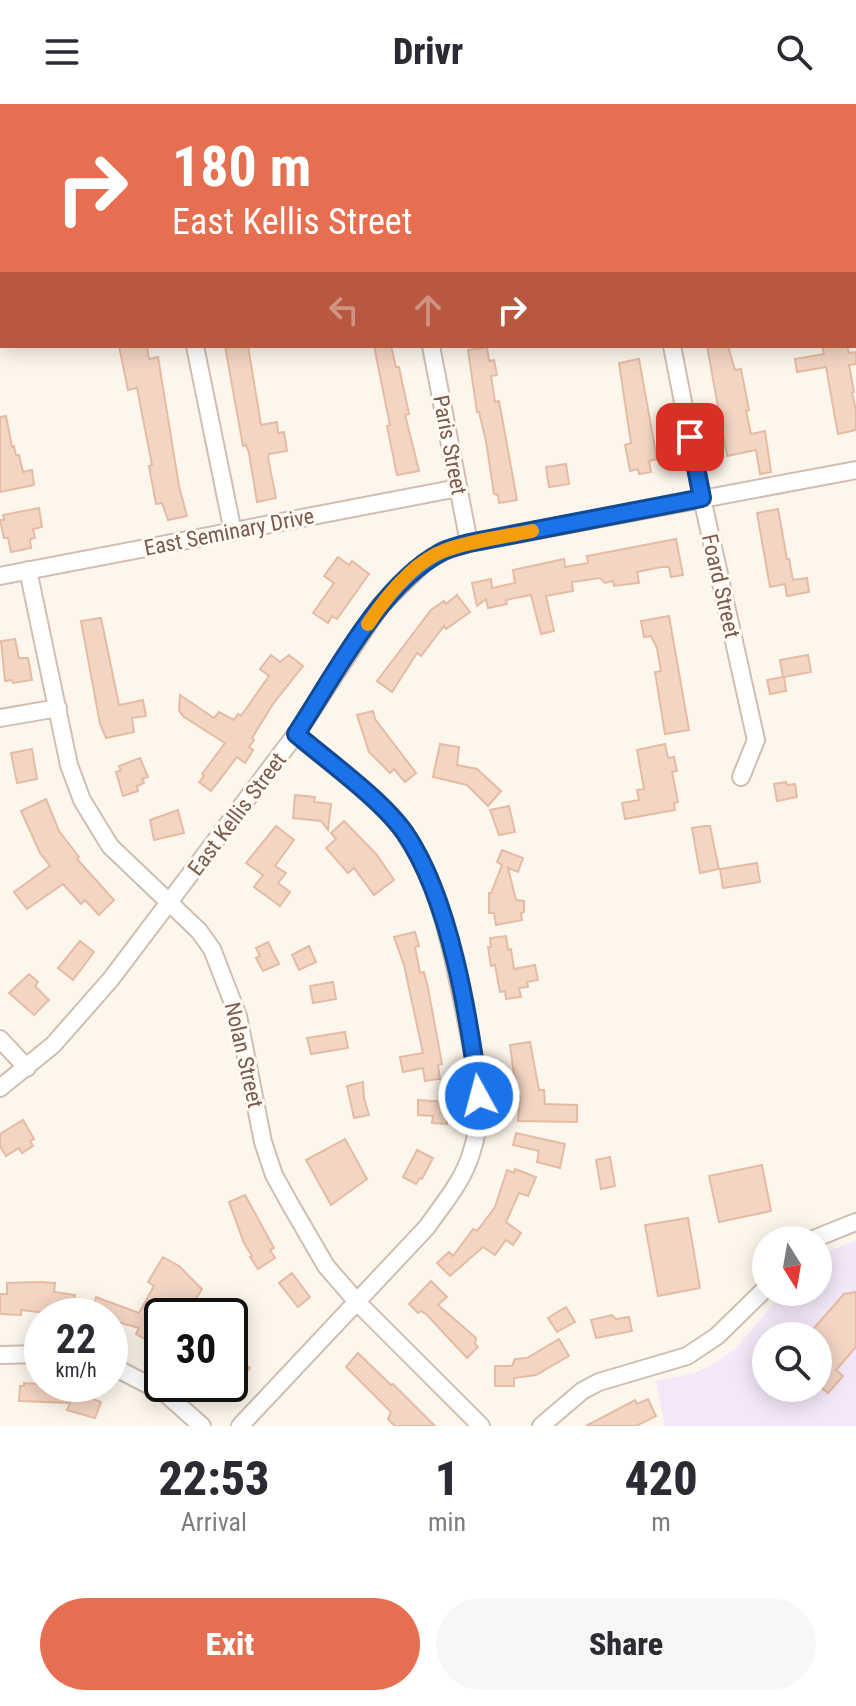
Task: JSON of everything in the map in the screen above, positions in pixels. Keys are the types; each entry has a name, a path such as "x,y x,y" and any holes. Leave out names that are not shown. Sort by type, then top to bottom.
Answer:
{"street":[{"path":"195,348 233,532"},
{"name":"Paris Street","path":"431,348 469,543"},
{"name":"Foard Street","path":"672,348 756,740 741,777"},
{"path":"469,543 856,470"},
{"name":"East Seminary Drive","path":"0,576 458,488"},
{"name":"East Kellis Street","path":"0,1088 53,1045 111,979 296,734 380,606 424,563 442,551 469,543"},
{"name":"Nolan Street","path":"28,570 69,765 82,800 98,830 125,862 170,902 212,949 238,1016 263,1142 274,1175 326,1266 358,1303 481,1426"},
{"path":"0,718 58,708"},
{"path":"240,1426 427,1227 453,1191 471,1156 477,1127 479,1096 474,1057 443,920 414,850 387,813 296,734"},
{"path":"0,1039 27,1068"},
{"path":"832,1232 856,1222"},
{"path":"541,1426 582,1391 599,1382 687,1356 717,1336 752,1302"},
{"path":"0,1355 24,1354"},
{"path":"128,1374 166,1394 202,1426"}],"shaded area":[{"path":"856,1240 856,1426 665,1426 656,1381 695,1373 717,1362 735,1349 752,1329 752,1402 832,1402 832,1322 758,1322 772,1306 832,1306 832,1250"}],"building":[{"path":"119,348 147,348 149,359 158,357 179,486 187,516 168,520 162,503 156,504 137,388 128,390"},
{"path":"225,348 248,348 261,425 277,422 278,433 284,432 287,451 269,454 268,458 276,498 257,502 249,453 246,445 243,446"},
{"path":"374,348 391,348 396,367 399,367 409,414 405,415 419,471 397,475 387,426 390,425"},
{"path":"487,348 489,361 494,360 497,375 491,376 495,402 499,401 517,500 499,503 498,495 494,494 468,350"},
{"path":"707,348 729,348 735,370 741,369 751,434 765,431 771,472 760,474 756,450 727,456"},
{"path":"822,348 848,348 849,353 856,352 856,364 849,365 856,430 838,434 826,367 797,372 795,359 824,354"},
{"path":"639,359 657,459 649,461 651,472 639,474 638,469 630,471 625,445 631,443 619,363"},
{"path":"6,416 12,447 19,455 23,472 32,470 34,485 0,492 0,417"},
{"path":"566,464 569,484 549,487 546,467"},
{"path":"39,508 42,527 33,529 35,538 30,539 31,548 11,552 0,520 4,520 3,515"},
{"path":"778,509 793,580 807,578 809,592 787,596 785,584 770,587 757,513"},
{"path":"676,539 683,575 671,577 669,567 661,567 637,572 639,583 614,586 613,581 605,583 600,578 572,582 573,591 546,596 554,631 541,634 531,595 506,600 507,604 488,608 486,599 477,606 472,583 491,579 492,588 515,583 513,570 564,559 565,567 588,563 587,556"},
{"path":"338,557 349,565 352,561 369,574 337,619 332,616 328,623 313,613 334,583 324,576"},
{"path":"457,595 470,612 446,629 444,626 421,656 417,653 392,692 377,681 431,610"},
{"path":"669,616 689,730 665,734 655,672 661,671 657,648 651,636 644,637 641,621"},
{"path":"101,618 119,705 143,700 146,716 132,718 134,732 106,738 100,724 81,621"},
{"path":"15,639 19,658 28,658 32,680 5,681 1,641"},
{"path":"271,655 280,662 289,655 303,666 273,704 252,738 254,740 249,747 253,750 245,763 237,757 211,791 199,782 225,743 184,717 179,711 180,695 214,718 219,712 234,720 238,714 241,716 269,676 260,669"},
{"path":"808,655 811,672 784,677 786,691 770,694 767,680 783,677 780,660"},
{"path":"373,711 375,719 416,773 405,782 394,769 390,773 369,752 357,715"},
{"path":"440,744 459,747 457,765 477,769 501,791 488,806 467,785 433,777"},
{"path":"665,744 668,758 674,757 677,771 672,772 678,802 674,803 675,810 625,819 622,803 639,800 637,790 644,789 637,750"},
{"path":"32,749 37,779 17,783 11,753"},
{"path":"140,758 148,777 137,786 138,791 123,796 116,772 121,770 119,766"},
{"path":"786,782 787,785 795,784 797,797 777,801 774,784"},
{"path":"295,795 315,797 314,802 331,804 328,830 321,821 293,818"},
{"path":"46,799 59,831 79,857 77,859 114,900 99,915 85,900 81,904 63,884 27,909 14,892 50,866 40,853 21,811"},
{"path":"509,806 515,832 499,835 490,810"},
{"path":"178,810 184,833 154,840 150,820"},
{"path":"344,821 377,855 394,880 374,895 354,868 348,873 326,848 336,839 331,833"},
{"path":"276,826 294,840 275,866 286,873 278,883 290,892 280,906 254,887 263,875 246,863"},
{"path":"710,826 719,869 700,873 692,828"},
{"path":"502,850 523,858 518,872 508,868 516,900 524,901 524,912 521,913 522,920 496,925 494,913 489,913 489,893 502,865 497,862"},
{"path":"757,863 760,882 723,888 720,869"},
{"path":"415,932 420,973 424,972 428,988 442,1064 438,1065 440,1079 425,1081 423,1068 403,1072 400,1057 423,1053 404,965 394,937"},
{"path":"506,936 514,969 535,965 538,980 527,982 528,987 519,988 521,997 506,999 505,991 500,992 495,965 491,966 488,947 491,947 490,938"},
{"path":"80,941 94,952 73,980 58,968"},
{"path":"268,942 279,964 263,971 256,958 260,956 256,948"},
{"path":"309,946 316,962 299,970 292,955"},
{"path":"29,974 38,982 35,986 49,1000 34,1015 9,993"},
{"path":"333,982 336,999 313,1003 310,986"},
{"path":"345,1032 348,1048 311,1054 307,1038"},
{"path":"530,1042 539,1090 544,1090 545,1104 577,1105 577,1122 518,1121 520,1097 517,1097 510,1045"},
{"path":"363,1082 369,1115 354,1118 347,1086"},
{"path":"418,1100 448,1102 447,1124 432,1123 433,1116 418,1115"},
{"path":"23,1120 34,1139 30,1141 33,1146 22,1153 19,1148 6,1156 0,1146 0,1134"},
{"path":"516,1133 565,1144 560,1168 537,1162 539,1151 513,1145"},
{"path":"345,1139 367,1179 331,1205 306,1160"},
{"path":"417,1150 433,1158 416,1184 403,1177"},
{"path":"610,1157 615,1186 601,1189 596,1160"},
{"path":"762,1165 771,1211 719,1222 709,1176"},
{"path":"515,1169 536,1177 528,1196 519,1193 506,1222 521,1233 513,1245 506,1240 495,1255 483,1247 450,1276 437,1263 449,1252 453,1256 473,1229 477,1231 495,1207 507,1170 514,1173"},
{"path":"245,1195 274,1248 270,1250 275,1258 258,1269 250,1257 229,1202"},
{"path":"688,1218 700,1288 658,1296 645,1225"},
{"path":"163,1257 179,1266 202,1289 197,1298 147,1298 154,1286 148,1282"},
{"path":"292,1273 310,1297 298,1307 279,1283"},
{"path":"431,1281 447,1297 438,1305 476,1338 478,1347 467,1358 427,1315 421,1311 418,1313 409,1304"},
{"path":"7,1283 55,1283 54,1292 75,1295 75,1298 24,1298 21,1315 0,1314 0,1294 7,1294"},
{"path":"856,1292 856,1347 836,1370 843,1376 832,1388 832,1322 819,1322 844,1294"},
{"path":"144,1304 144,1338 136,1334 139,1328 128,1325 128,1309 139,1313"},
{"path":"566,1307 575,1322 557,1332 548,1318"},
{"path":"612,1315 616,1319 629,1317 632,1331 596,1338 591,1320"},
{"path":"559,1339 569,1356 536,1375 514,1378 514,1386 495,1386 495,1366 512,1366 515,1359 527,1358"},
{"path":"358,1353 435,1426 395,1426 388,1419 391,1412 346,1367"},
{"path":"20,1386 24,1386 24,1401 19,1401"},
{"path":"648,1399 656,1416 636,1426 586,1426 635,1400 637,1404"},
{"path":"44,1402 101,1402 95,1418 67,1410 70,1403"}],"slow traffic":[{"path":"368,624 400,584 442,551 532,531"}],"route":[{"path":"479,1096 456,973 428,877 404,833 387,813 296,734 380,606 424,563 442,551 469,543 702,498 690,437"}]}
